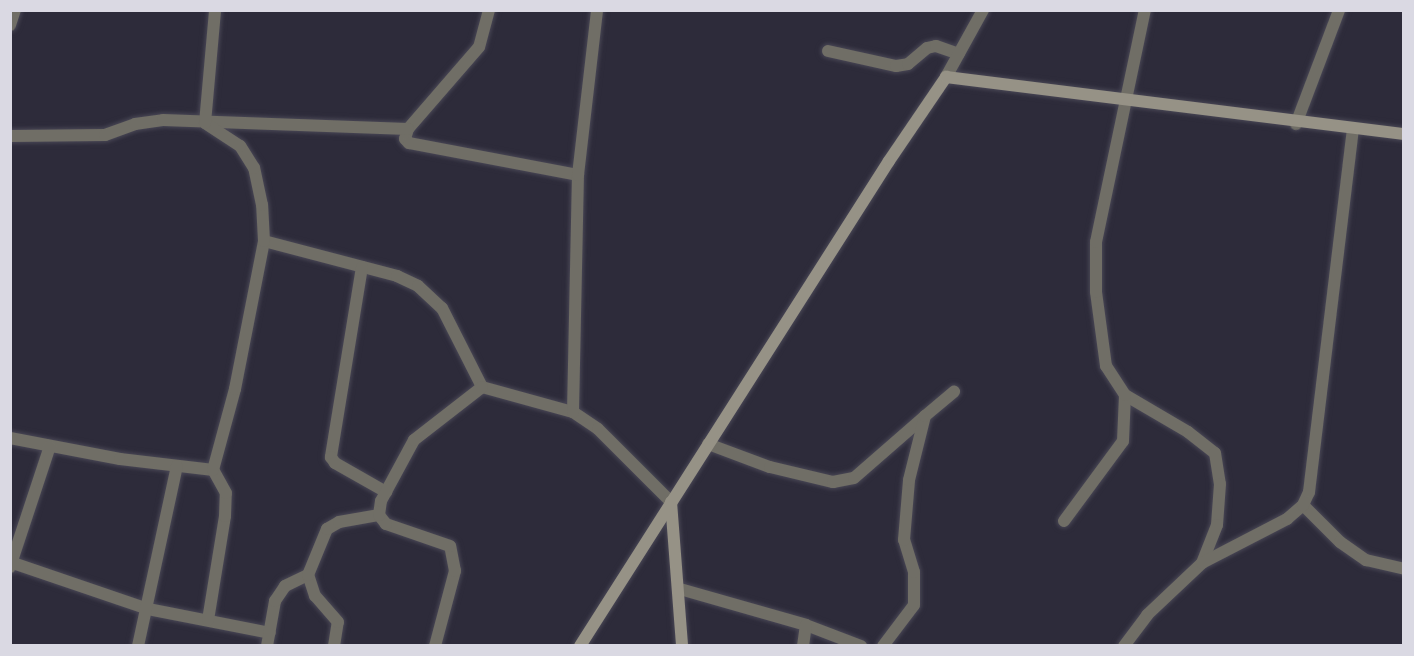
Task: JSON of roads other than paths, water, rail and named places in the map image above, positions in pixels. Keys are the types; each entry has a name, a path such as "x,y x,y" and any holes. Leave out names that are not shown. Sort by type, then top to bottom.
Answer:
{"street":[{"path":"10,25 15,10"},
{"path":"205,123 215,10"},
{"path":"489,10 479,47 408,129 405,139 409,143 578,175"},
{"path":"573,412 578,175 597,10"},
{"path":"580,645 946,77 983,10"},
{"path":"1145,10 1096,242 1096,292 1106,366 1125,396 1188,432 1215,453 1220,484 1217,525 1202,563"},
{"path":"1296,124 1339,10"},
{"path":"828,51 896,66 909,64 927,48 936,46 959,54"},
{"path":"946,77 1296,124 1404,134"},
{"path":"10,136 105,135 135,124 162,120 408,129"},
{"path":"205,123 240,146 254,168 262,205 264,240 235,389 213,470 226,493 225,516 208,620"},
{"path":"1124,645 1147,615 1202,563 1287,519 1303,505 1309,492 1353,130"},
{"path":"264,240 362,267 417,286 442,308 482,387 573,412 598,429 671,502 680,589 682,645"},
{"path":"362,267 331,457 335,463 386,492"},
{"path":"379,515 386,492 414,440 482,387"},
{"path":"708,444 770,467 833,482 854,478 954,392"},
{"path":"1064,522 1123,441 1125,396"},
{"path":"883,645 914,605 914,573 904,540 909,480 925,416"},
{"path":"10,438 213,470"},
{"path":"50,446 12,565 148,609 270,633"},
{"path":"138,645 148,609 177,466"},
{"path":"1303,505 1340,542 1366,560 1404,569"},
{"path":"334,645 338,622 315,596 308,575 327,529 339,522 379,515"},
{"path":"379,515 386,524 450,546 455,571 435,645"},
{"path":"267,645 275,602 285,586 308,575"},
{"path":"680,589 806,625 861,645"},
{"path":"803,645 806,625"}]}
